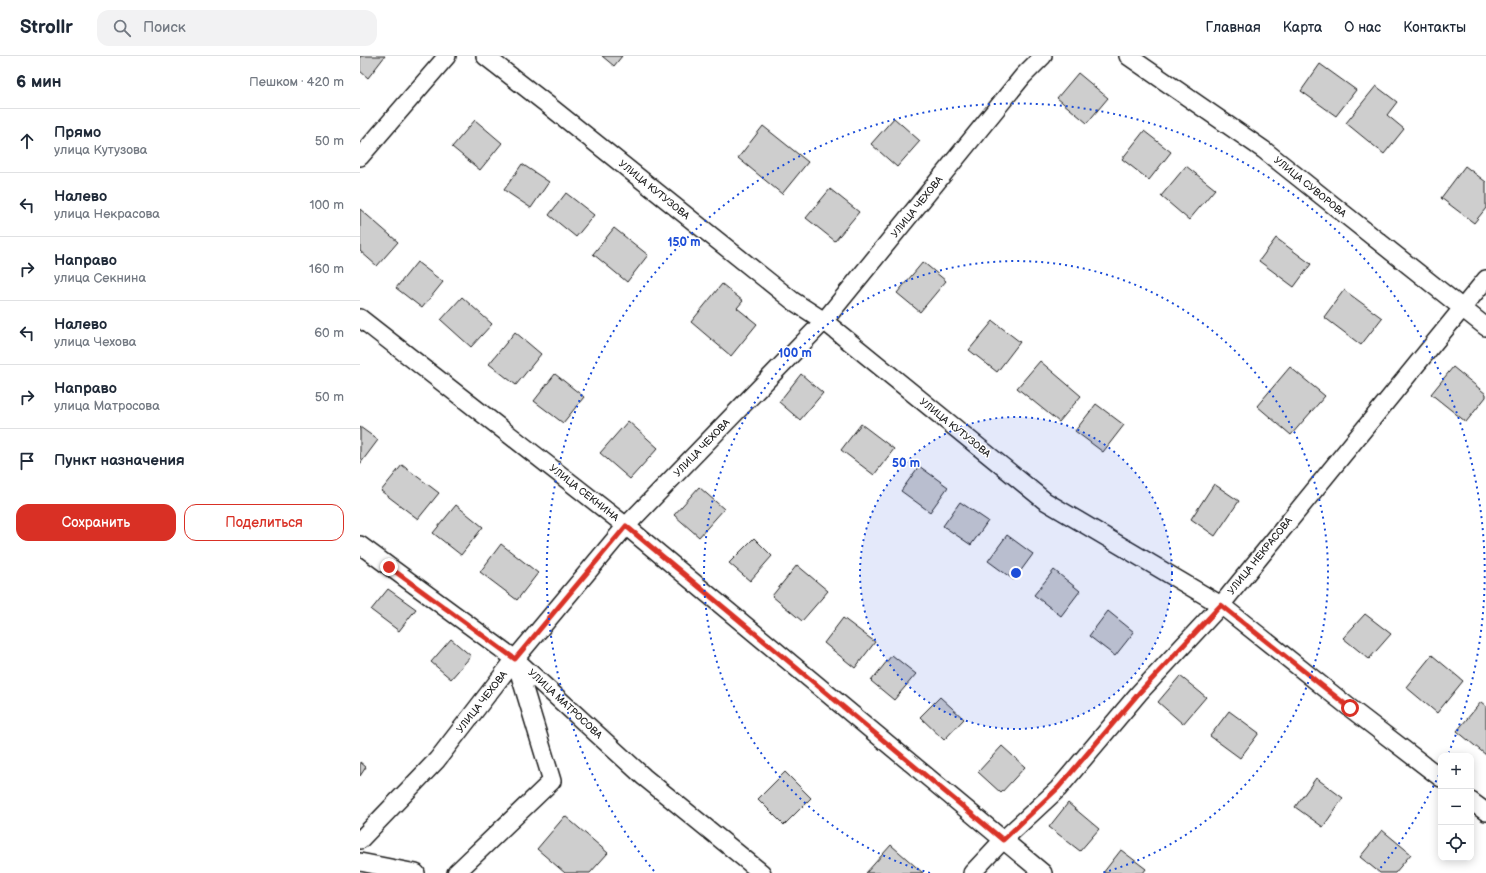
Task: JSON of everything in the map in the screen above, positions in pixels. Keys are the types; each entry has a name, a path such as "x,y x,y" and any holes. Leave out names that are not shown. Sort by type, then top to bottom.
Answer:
{"street":[{"path":"360,156 447,56"},
{"name":"УЛИЦА КУТУЗОВА","path":"484,56 548,105 793,301 824,321 1045,501 1221,605 1350,708 1438,776"},
{"name":"УЛИЦА ЧЕХОВА","path":"360,840 437,760 515,659 626,526 824,321 1024,76 1043,56"},
{"name":"УЛИЦА СУВОРОВА","path":"1128,56 1264,150 1486,327"},
{"name":"УЛИЦА НЕКРАСОВА","path":"972,873 1003,840 1058,788 1139,693 1221,605 1486,279"},
{"name":"УЛИЦА СЕКНИНА","path":"360,318 626,526 1043,873"},
{"name":"УЛИЦА МАТРОСОВА","path":"360,545 515,659 644,777 762,873"},
{"path":"456,873 552,781 515,659"},
{"path":"1474,803 1486,812"},
{"path":"360,862 416,873"}],"building":[{"path":"360,56 385,56 368,78 360,71"},
{"path":"602,56 622,56 614,66"},
{"path":"1320,64 1356,90 1336,116 1301,91"},
{"path":"1078,73 1108,98 1087,123 1057,98"},
{"path":"1376,86 1397,102 1387,115 1404,129 1384,154 1346,123"},
{"path":"894,118 920,141 897,167 871,144"},
{"path":"475,120 502,143 480,170 452,147"},
{"path":"763,126 808,162 782,194 738,158"},
{"path":"1144,131 1171,152 1149,180 1122,159"},
{"path":"522,164 549,182 531,208 504,190"},
{"path":"1186,166 1215,189 1189,220 1161,196"},
{"path":"1465,166 1486,182 1486,208 1474,223 1441,198"},
{"path":"830,189 859,212 835,241 806,218"},
{"path":"566,193 594,215 576,237 549,215"},
{"path":"360,209 398,242 377,266 360,251"},
{"path":"614,228 648,255 627,282 593,254"},
{"path":"1276,238 1311,264 1294,287 1259,261"},
{"path":"417,262 443,282 422,308 396,288"},
{"path":"923,262 946,281 920,312 897,293"},
{"path":"722,284 743,301 737,308 757,324 731,356 691,322"},
{"path":"1344,290 1382,318 1361,345 1324,317"},
{"path":"462,297 492,324 471,347 441,320"},
{"path":"993,321 1020,342 997,372 969,350"},
{"path":"515,332 541,354 516,385 489,364"},
{"path":"1040,361 1081,396 1059,422 1017,388"},
{"path":"1290,367 1325,396 1291,435 1257,406"},
{"path":"1453,367 1486,394 1486,397 1466,422 1431,394"},
{"path":"555,374 584,397 563,423 534,401"},
{"path":"801,374 823,393 800,420 779,402"},
{"path":"1096,404 1124,425 1103,452 1075,431"},
{"path":"628,421 658,448 630,479 600,453"},
{"path":"861,424 894,449 874,475 841,450"},
{"path":"360,427 378,440 360,464"},
{"path":"402,465 439,493 418,519 381,491"},
{"path":"919,466 948,487 930,512 901,491"},
{"path":"1214,484 1239,501 1215,536 1191,519"},
{"path":"699,487 724,509 699,537 674,515"},
{"path":"960,502 988,521 971,545 943,526"},
{"path":"456,505 483,527 461,555 433,533"},
{"path":"1007,535 1033,554 1014,580 988,561"},
{"path":"754,538 772,556 750,581 729,563"},
{"path":"501,544 538,573 517,600 480,572"},
{"path":"797,565 828,591 802,621 772,596"},
{"path":"1054,570 1080,591 1061,616 1034,595"},
{"path":"388,589 416,609 399,631 371,610"},
{"path":"1108,611 1134,632 1115,656 1089,636"},
{"path":"1365,614 1391,634 1369,659 1343,638"},
{"path":"843,618 875,642 855,668 824,643"},
{"path":"451,639 471,656 451,679 431,662"},
{"path":"892,655 916,674 894,700 871,681"},
{"path":"1432,655 1463,681 1437,713 1406,687"},
{"path":"1180,676 1206,697 1183,724 1158,702"},
{"path":"940,697 964,719 944,740 920,717"},
{"path":"1481,702 1486,706 1486,755 1457,731"},
{"path":"1229,711 1259,733 1240,758 1210,736"},
{"path":"1002,746 1025,767 1001,793 978,772"},
{"path":"360,762 366,767 360,776"},
{"path":"785,772 811,798 784,825 758,799"},
{"path":"1316,778 1343,798 1323,827 1295,807"},
{"path":"1068,803 1099,829 1080,851 1049,827"},
{"path":"565,816 608,853 590,873 565,873 537,849"},
{"path":"1382,830 1411,854 1395,873 1380,873 1360,857"},
{"path":"891,845 923,873 866,873"},
{"path":"1121,850 1146,869 1143,873 1103,873"}],"route":[{"path":"389,567 515,659 626,526 1003,840 1058,788 1139,693 1221,605 1350,708"}]}
